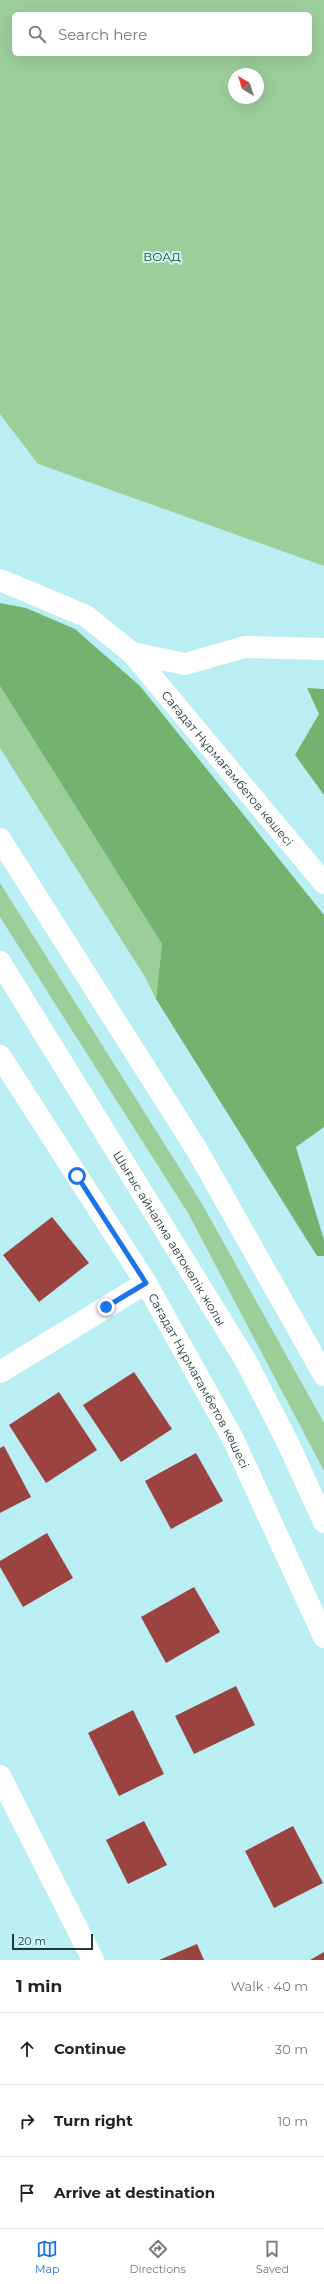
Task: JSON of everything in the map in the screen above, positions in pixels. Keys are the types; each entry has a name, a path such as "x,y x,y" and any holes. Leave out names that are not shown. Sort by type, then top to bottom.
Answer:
{"street":[{"name":"Сағадат Нұрмағамбетов көшесі","path":"0,580 86,616 132,652 324,883"},
{"name":"Сағадат Нұрмағамбетов көшесі","path":"132,652 185,664 245,647 324,649"},
{"path":"0,839 197,1150 309,1345 324,1375"},
{"name":"Шығыс айналма автокөлік жолы","path":"0,962 246,1361 287,1441 324,1522"},
{"name":"Сағадат Нұрмағамбетов көшесі","path":"0,1056 146,1283 233,1439 324,1637"},
{"path":"0,1372 146,1283"},
{"path":"0,1776 93,1960"}],"green space":[{"name":"ВОАД","path":"0,0 324,0 324,566 38,464 0,414"},
{"path":"0,603 26,608 75,629 140,686 324,915 324,1127 296,1147 324,1240 324,1256 317,1256 156,999 162,944 0,686"},
{"path":"0,686 162,944 156,999 145,977 0,748"},
{"path":"307,688 324,689 324,795 295,755 319,714"},
{"path":"0,883 201,1202 324,1423 324,1471 188,1213 0,917"}],"building":[{"path":"52,1217 89,1263 39,1302 3,1255"},
{"path":"134,1372 172,1429 121,1462 83,1405"},
{"path":"59,1392 97,1450 46,1483 9,1425"},
{"path":"4,1446 31,1497 0,1513 0,1448"},
{"path":"196,1453 223,1501 171,1529 145,1481"},
{"path":"47,1533 73,1578 23,1607 0,1567 0,1561"},
{"path":"194,1587 220,1632 166,1663 141,1617"},
{"path":"236,1686 255,1725 194,1754 175,1716"},
{"path":"133,1710 164,1774 119,1796 88,1733"},
{"path":"144,1821 167,1865 128,1884 106,1840"},
{"path":"293,1826 323,1883 274,1908 245,1851"},
{"path":"197,1944 204,1960 159,1960"},
{"path":"324,1952 324,1960 310,1960"}],"route":[{"path":"77,1176 146,1283 106,1307"}]}
